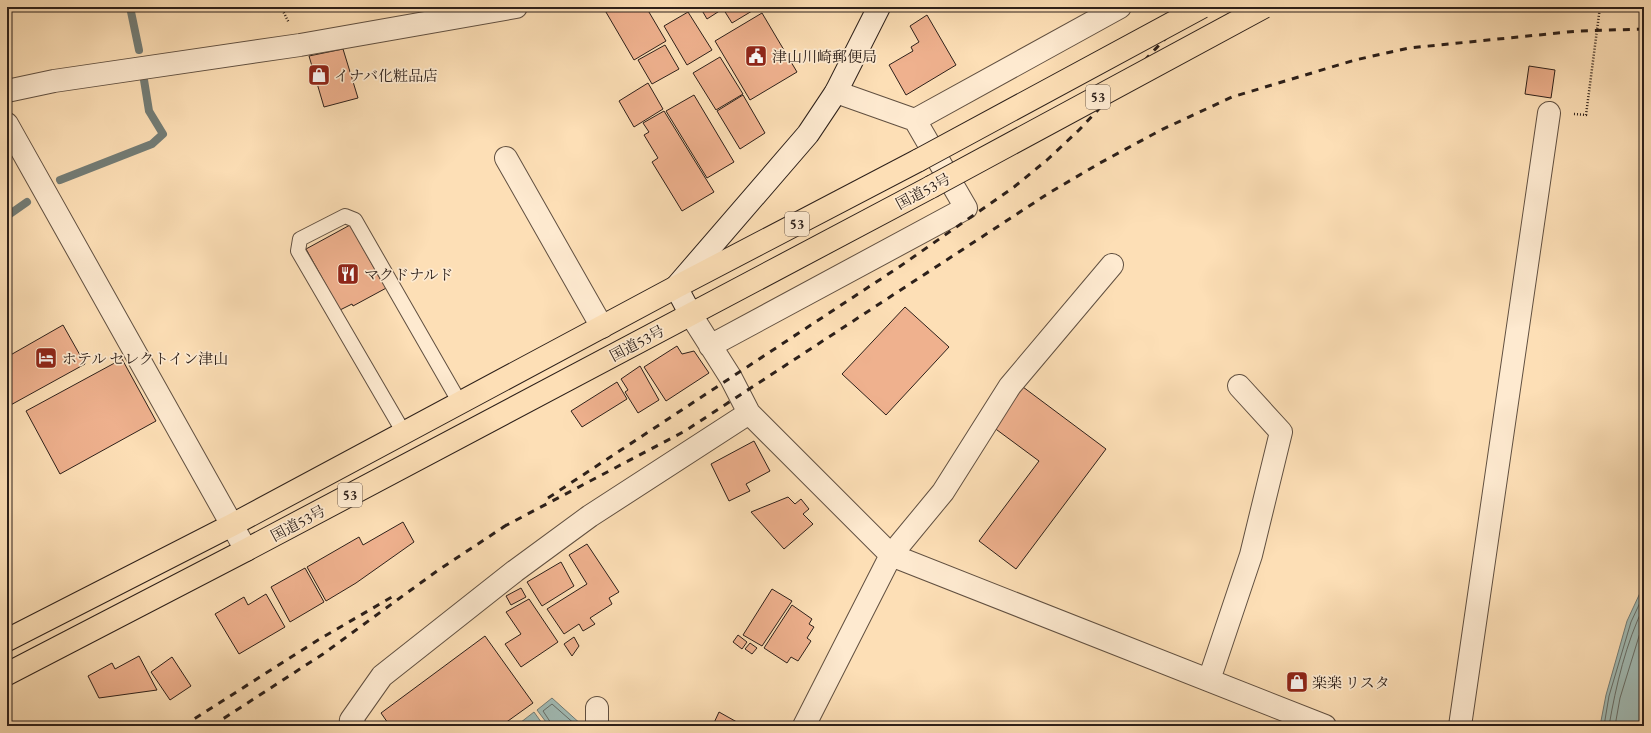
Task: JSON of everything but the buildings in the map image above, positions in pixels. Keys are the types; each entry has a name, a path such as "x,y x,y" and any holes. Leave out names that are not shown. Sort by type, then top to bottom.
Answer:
{"highway":[{"name":"国道53号","path":"7,640 404,433 676,287 918,160 1202,7"},
{"name":"国道53号","path":"7,674 246,550 691,315 1264,7"}],"street":[{"path":"7,90 54,81 300,45 516,7"},
{"path":"879,7 836,92 808,134 676,287 691,315 731,378 749,412 891,555 1325,726"},
{"path":"915,120 1120,7"},
{"path":"710,346 966,208 915,120 836,92"},
{"path":"1460,726 1549,113"},
{"path":"7,124 246,550"},
{"path":"506,158 602,327"},
{"path":"804,726 891,555 943,492 1010,386 1112,265"},
{"path":"1209,680 1251,555 1281,432 1239,386"},
{"path":"355,726 351,720 382,676 515,571 590,516 749,412"}],"lane":[{"path":"404,433 298,251 300,239 345,216 355,220 460,403"}],"path":[{"path":"1549,113 1586,115 1600,7"}],"water":[{"path":"1644,527 1644,726 1600,726 1606,695 1627,621 1640,593 1641,535"},
{"path":"552,698 583,726 549,726 537,710"},
{"path":"534,712 544,726 516,726"}],"waterway":[{"path":"130,7 139,50"},
{"path":"60,180 152,144 163,134 149,111 144,80"},
{"path":"7,216 27,202"}],"railway":[{"path":"548,498 899,267 1014,187 1047,160 1079,130 1195,7"},
{"path":"503,527 685,431 1049,193 1161,130 1232,97 1355,60 1409,48 1578,31 1644,29"},
{"path":"212,726 323,654 437,571 508,524"},
{"path":"183,726 318,640 397,594"}],"place":[{"name":"津山川崎郵便局","path":"756,56"},
{"name":"イナバ化粧品店","path":"319,75"},
{"name":"マクドナルド","path":"348,274"},
{"name":"ホテル セレクトイン津山","path":"46,358"},
{"name":"楽楽 リスタ","path":"1297,682"}]}
